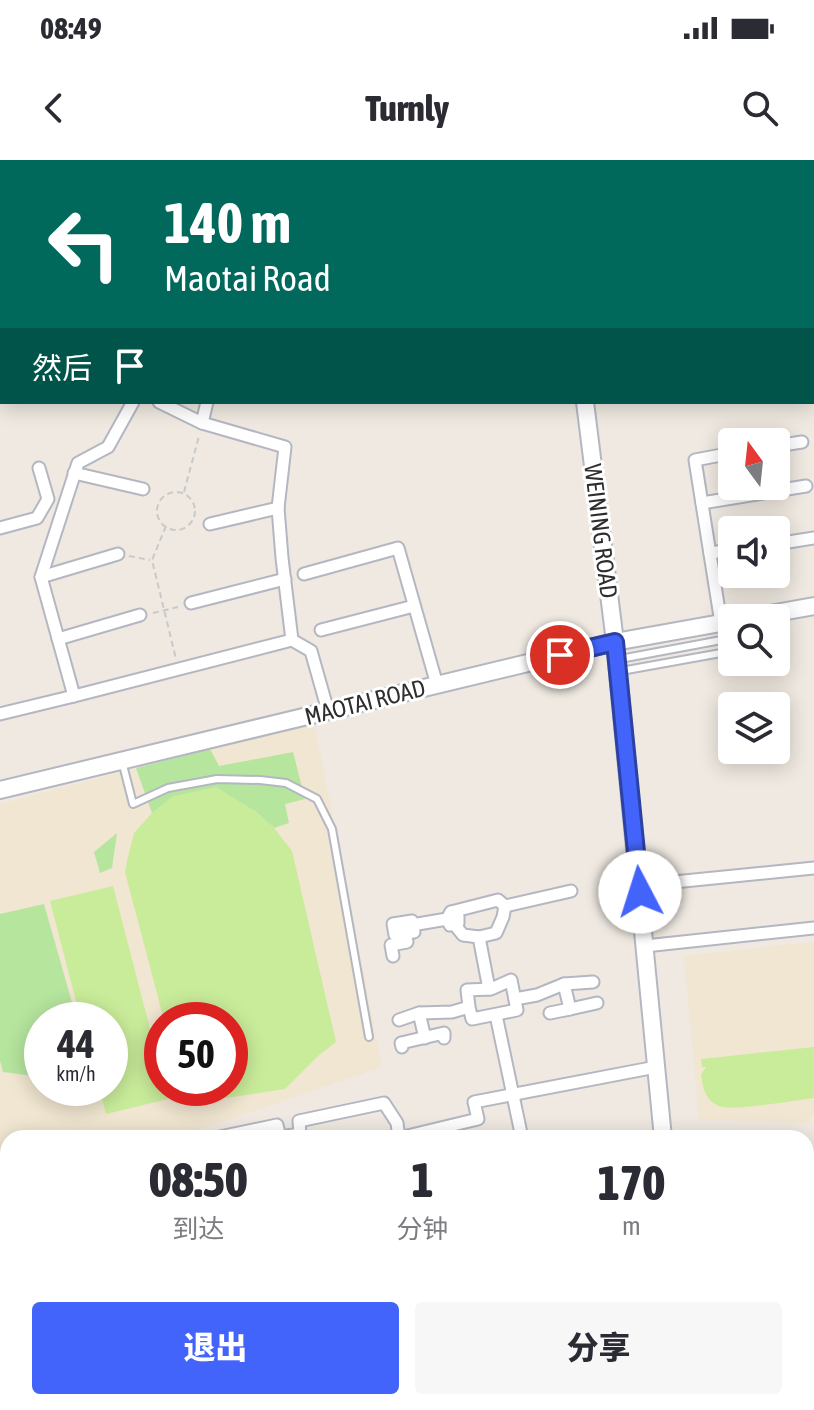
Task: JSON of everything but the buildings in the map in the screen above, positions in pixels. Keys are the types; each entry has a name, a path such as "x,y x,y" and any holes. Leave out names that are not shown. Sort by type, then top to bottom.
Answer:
{"street":[{"path":"74,696 41,577 78,463 108,447 132,404"},
{"path":"163,404 202,423 285,447 278,508 292,640"},
{"path":"202,423 207,404"},
{"name":"WEINING ROAD","path":"585,404 615,642 662,1130"},
{"path":"790,444 802,442"},
{"path":"718,456 695,460 710,553 723,604"},
{"path":"0,528 37,518 48,499 39,468"},
{"path":"74,473 143,489"},
{"path":"702,503 806,486"},
{"path":"210,524 278,508"},
{"path":"790,542 814,538"},
{"path":"304,574 398,548 437,685"},
{"path":"710,553 718,552"},
{"path":"41,577 118,554"},
{"path":"191,603 285,579"},
{"path":"321,630 414,606"},
{"path":"790,617 814,606"},
{"path":"58,639 140,615"},
{"name":"MAOTAI ROAD","path":"0,790 615,642 718,624"},
{"path":"0,714 292,640 311,651 328,711"},
{"path":"674,882 814,868"},
{"path":"393,956 391,945 407,942 409,929 451,918 490,902 492,910 504,911 571,891"},
{"path":"451,918 463,935 479,937 496,933 504,911"},
{"path":"645,946 814,928"},
{"path":"479,937 489,989"},
{"path":"511,980 517,1010 472,1019 467,990 489,989 511,980"},
{"path":"515,999 537,995 564,984 593,982"},
{"path":"564,984 570,1009"},
{"path":"550,1013 597,1003"},
{"path":"399,1020 419,1013 452,1012 469,1007"},
{"path":"419,1013 425,1038"},
{"path":"496,1015 520,1130"},
{"path":"402,1047 401,1043 444,1033 444,1038"},
{"path":"432,1130 478,1119 474,1102 656,1067"},
{"path":"300,1130 299,1121 384,1103 398,1130"},
{"path":"253,1130 277,1125 278,1130"}],"lane":[{"path":"617,666 718,641"},
{"path":"617,666 718,653"},
{"path":"122,761 133,804 168,788 217,779 286,783 317,799 332,829 369,1037"}],"path":[{"path":"184,493 202,423"},
{"path":"172,492 184,493 195,508 193,520 184,528 166,526 159,517 159,504 172,492"},
{"path":"166,526 152,560 178,669"},
{"path":"118,554 152,560"},
{"path":"140,615 191,603"}],"shaded area":[{"path":"314,722 382,1067 198,1130 0,1130 0,804"},
{"path":"814,942 814,1113 809,1123 699,1119 684,956"}],"green space":[{"path":"210,749 219,766 293,752 305,799 285,804 289,823 274,828 255,811 174,796 152,813 136,768"},
{"path":"216,787 255,811 274,828 292,851 336,1042 285,1089 248,1095 248,1002 159,1002 125,872 134,833 152,813 174,796"},
{"path":"117,833 112,868 100,873 94,852"},
{"path":"113,886 144,1006 144,1105 106,1114 104,1106 128,1106 128,1002 76,1002 50,901"},
{"path":"44,904 72,1002 24,1002 24,1075 3,1072 0,1061 0,914"},
{"path":"814,1047 814,1098 750,1107 726,1107 714,1103 706,1093 701,1075 706,1067 702,1067 701,1059"}],"route":[{"path":"560,655 615,642 640,892"}]}
